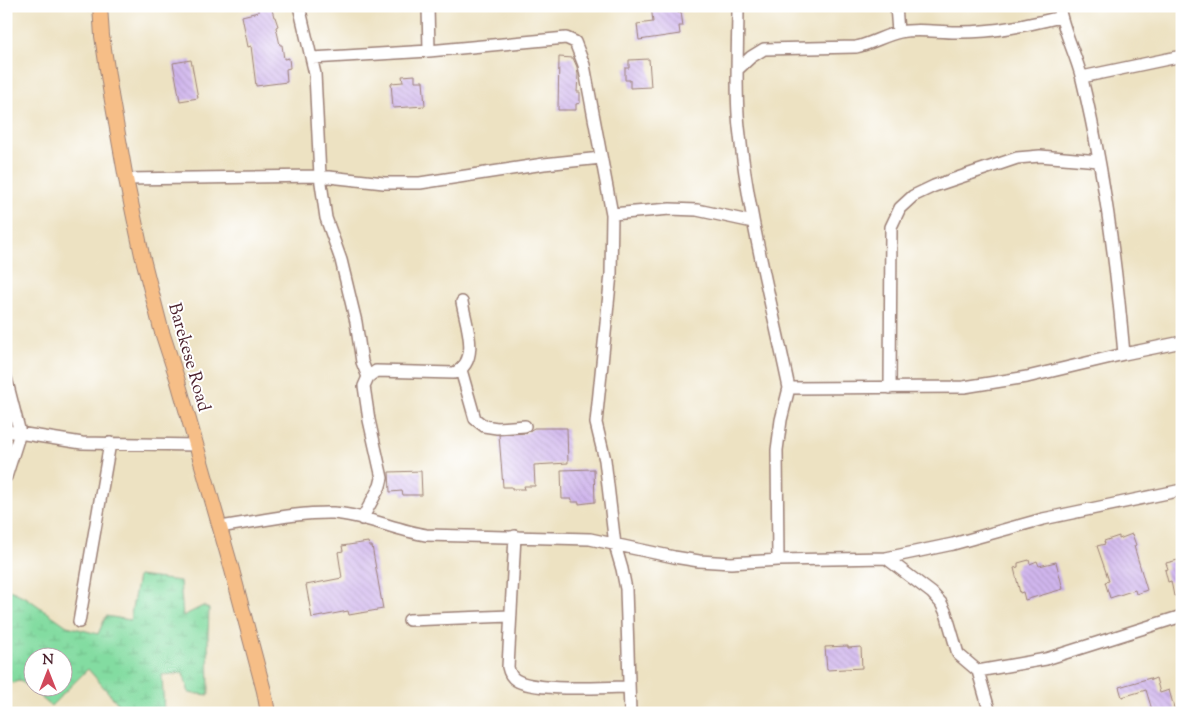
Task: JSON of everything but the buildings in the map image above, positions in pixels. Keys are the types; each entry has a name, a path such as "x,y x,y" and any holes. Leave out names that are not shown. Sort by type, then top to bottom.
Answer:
{"main road":[{"name":"Barekese Road","path":"100,6 102,36 111,95 136,230 161,329 219,527 264,691 268,713"}],"street":[{"path":"299,6 312,58 320,176 326,218 341,260 356,322 362,362 368,377"},
{"path":"428,6 430,51"},
{"path":"738,6 737,101 739,127 752,222 789,388 781,420 777,450 778,560"},
{"path":"896,6 898,32"},
{"path":"738,69 751,57 764,50 856,47 867,45 898,32 928,30 960,32 1009,29 1060,12 1082,77 1098,161 1116,272 1124,354"},
{"path":"312,58 430,51 566,38 572,39 578,46 584,65 597,128 612,214 611,274 596,423 606,460 615,545 626,589 630,713"},
{"path":"1082,77 1182,56"},
{"path":"890,388 891,227 900,208 913,196 934,186 1017,158 1040,156 1098,161"},
{"path":"126,179 320,176 384,184 420,183 544,164 601,158"},
{"path":"612,214 670,209 697,210 752,222"},
{"path":"362,519 380,486 382,478 364,386 368,377 376,371 454,373 461,370 470,358 462,302"},
{"path":"789,388 964,387 1027,377 1182,342"},
{"path":"461,370 475,419 484,426 497,428 525,426"},
{"path":"6,378 20,433 6,477"},
{"path":"6,431 82,443 196,445"},
{"path":"79,622 110,443"},
{"path":"219,527 334,513 426,535 590,539 700,561 731,563 886,558 953,544 1043,519 1182,490"},
{"path":"515,536 508,667 510,673 518,681 549,688 629,687"},
{"path":"886,558 932,593 941,603 946,613 958,654 978,671 990,713"},
{"path":"409,620 510,616"},
{"path":"978,671 1046,659 1182,616"}],"green space":[{"path":"138,576 180,581 183,616 203,606 209,609 209,695 189,693 183,673 162,675 164,713 126,713 88,669 72,685 72,646 22,646 22,682 20,680 12,683 6,677 6,588 27,598 67,626 98,634 106,616 130,620"},
{"path":"39,696 61,696 51,706"}]}
